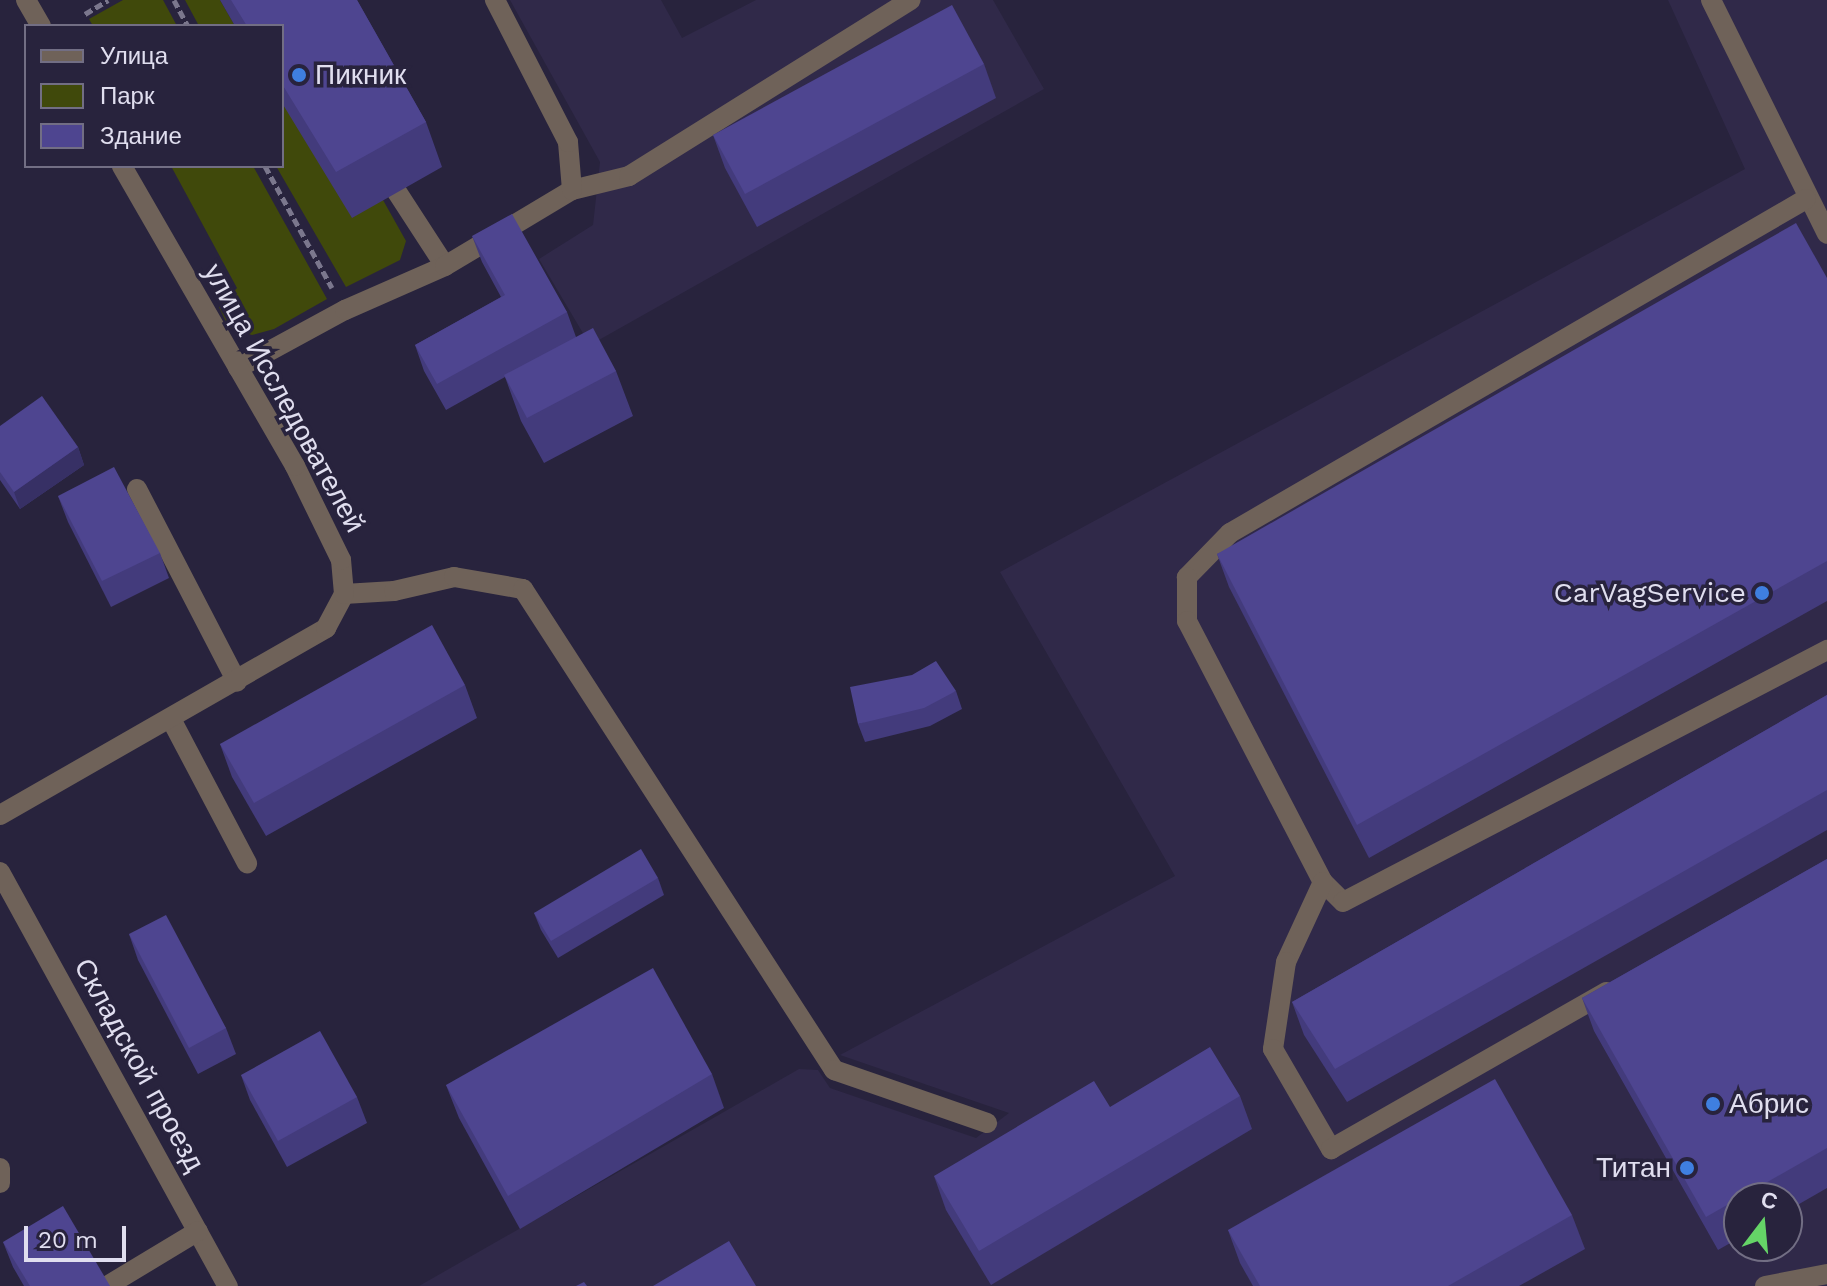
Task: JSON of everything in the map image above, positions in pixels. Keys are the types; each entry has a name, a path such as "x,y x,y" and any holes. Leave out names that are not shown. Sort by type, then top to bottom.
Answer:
{"street":[{"path":"26,0 40,24"},
{"path":"495,0 568,142 572,190"},
{"path":"238,368 345,310 445,266 572,190 629,176 911,0"},
{"path":"1715,2 1806,199 1827,234"},
{"name":"улица Исследователей","path":"123,168 295,466 341,560 344,594"},
{"path":"397,192 445,266"},
{"path":"1806,199 1230,533 1187,577 1187,621 1323,882 1343,902 1827,650"},
{"path":"137,489 237,682"},
{"path":"0,815 172,721 326,628 344,594 394,591 454,577 523,589 834,1070 987,1123"},
{"path":"172,721 247,863"},
{"name":"Складской проезд","path":"0,872 228,1286"},
{"path":"1323,882 1286,962 1273,1049 1331,1149 1620,984"},
{"path":"0,1168 0,1183"},
{"path":"107,1286 198,1231"},
{"path":"1765,1286 1827,1274"}],"path":[{"path":"85,14 108,0"},
{"path":"174,0 187,24"},
{"path":"266,168 345,310"}],"shaded area":[{"path":"510,0 661,0 682,38 756,0 993,0 1044,89 590,345 539,259 593,225 600,162"},
{"path":"1668,0 1827,0 1827,1286 419,1286 799,1069 818,1070 830,1088 976,1138 1009,1113 840,1055 1175,876 1000,572 1745,169"}],"green space":[{"path":"123,0 163,0 176,24 92,24 89,19"},
{"path":"185,0 220,0 234,24 198,24"},
{"path":"284,105 383,200 406,241 400,260 346,287 277,168 284,168"},
{"path":"172,168 254,168 327,299 274,329 252,335 229,328 219,307 237,288"}],"building":[{"path":"231,0 357,0 426,122 336,172 284,87 284,24 246,24"},
{"path":"952,5 984,64 745,194 713,135"},
{"path":"512,214 567,312 437,384 415,345 505,295 472,236"},
{"path":"1796,223 1827,278 1827,561 1357,825 1217,554"},
{"path":"593,328 616,371 527,418 504,375"},
{"path":"42,396 78,447 14,492 0,472 0,426"},
{"path":"114,467 160,553 102,581 58,496"},
{"path":"432,625 465,685 254,803 220,744"},
{"path":"936,661 956,691 924,708 858,724 850,687 912,675"},
{"path":"1827,695 1827,790 1335,1069 1292,1002"},
{"path":"641,849 658,878 551,941 534,913"},
{"path":"1827,859 1827,1148 1767,1182 1723,1182 1723,1207 1706,1217 1582,998"},
{"path":"166,915 226,1028 189,1048 129,934"},
{"path":"653,968 712,1074 508,1196 446,1085"},
{"path":"320,1031 357,1097 278,1141 241,1075"},
{"path":"1210,1047 1240,1096 979,1251 934,1176 1094,1081 1110,1107"},
{"path":"1495,1079 1572,1215 1448,1286 1260,1286 1228,1230"},
{"path":"63,1206 110,1286 30,1286 3,1242"},
{"path":"729,1241 756,1286 653,1286"}],"place":[{"name":"Пикник","path":"299,75"},
{"name":"CarVagService","path":"1762,593"},
{"name":"Абрис","path":"1713,1104"},
{"name":"Титан","path":"1687,1168"}]}
